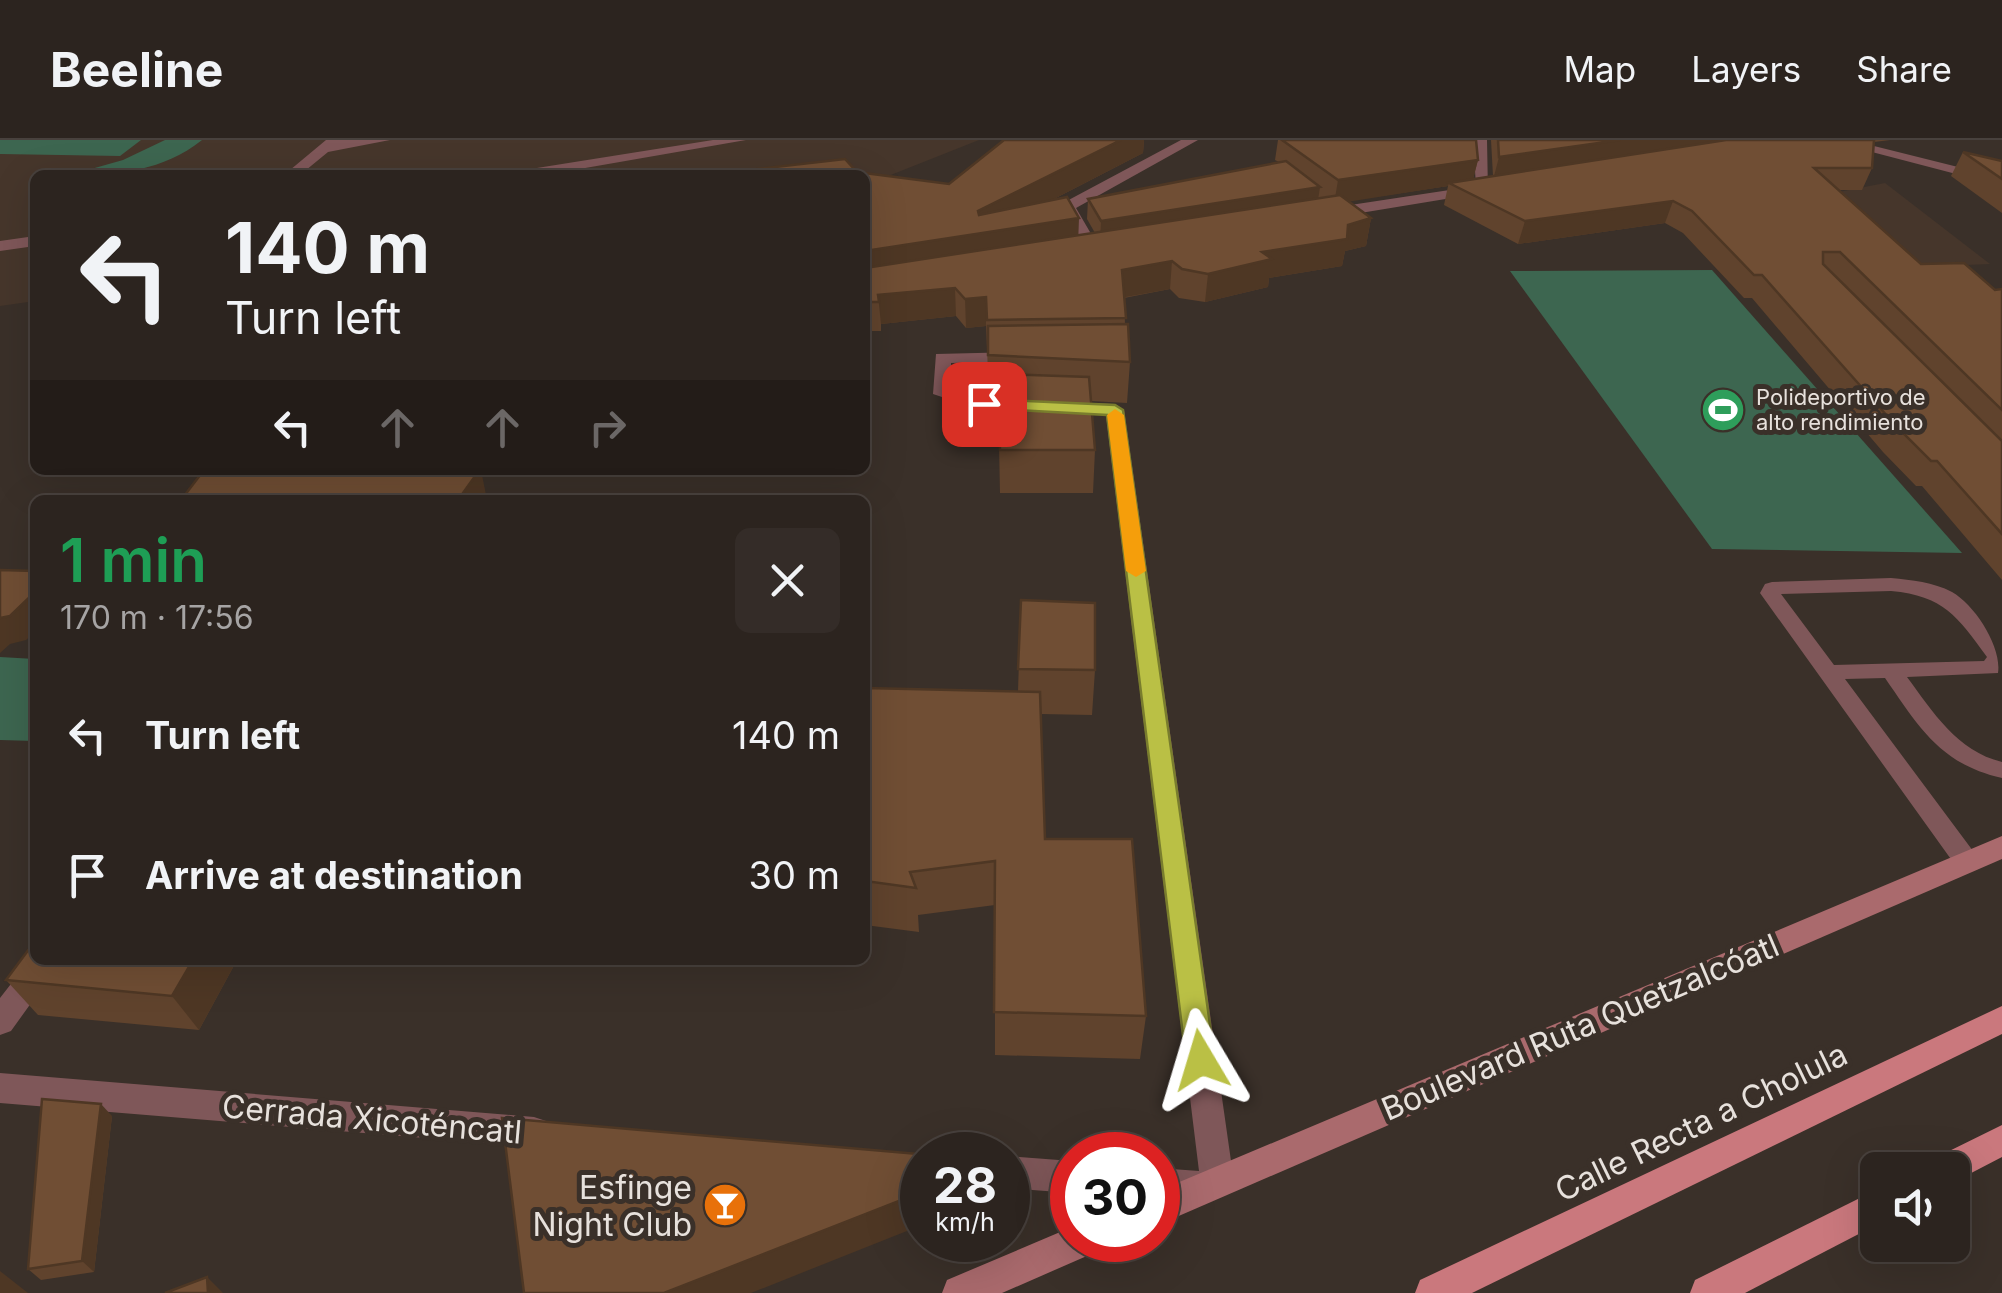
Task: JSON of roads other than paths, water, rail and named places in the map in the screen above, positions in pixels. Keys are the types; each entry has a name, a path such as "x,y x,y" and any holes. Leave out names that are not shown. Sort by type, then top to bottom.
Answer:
{"main road":[{"name":"Boulevard Ruta Quetzalcóatl","path":"1180,1198 2002,848"},
{"name":"Calle Recta a Cholula","path":"1433,1293 2002,1019"},
{"path":"1970,1157 2002,1140"},
{"path":"1708,1293 1860,1214"},
{"path":"960,1293 1050,1255"}],"street":[{"path":"297,170 330,144 382,140"},
{"path":"550,170 739,140"},
{"path":"1092,251 1068,206 1190,140"},
{"path":"1480,140 1483,189"},
{"path":"1833,140 2002,182"},
{"path":"1307,216 1502,186"},
{"path":"0,246 30,243"},
{"path":"1073,254 1112,248"},
{"path":"1042,357 942,358 942,394 984,404 1115,410 1210,1185 1180,1184"},
{"path":"0,1022 43,965"},
{"name":"Cerrada Xicoténcatl","path":"0,1088 574,1136"}],"lane":[{"path":"1829,672 1990,668 2000,657 1952,600 1934,591 1912,586 1772,588 1770,593 1968,862"},
{"path":"1891,671 1960,758 1980,768 2002,770"}],"place":[{"name":"Polideportivo de alto rendimiento","path":"1723,410"},
{"name":"Esfinge Night Club","path":"725,1205"}]}
